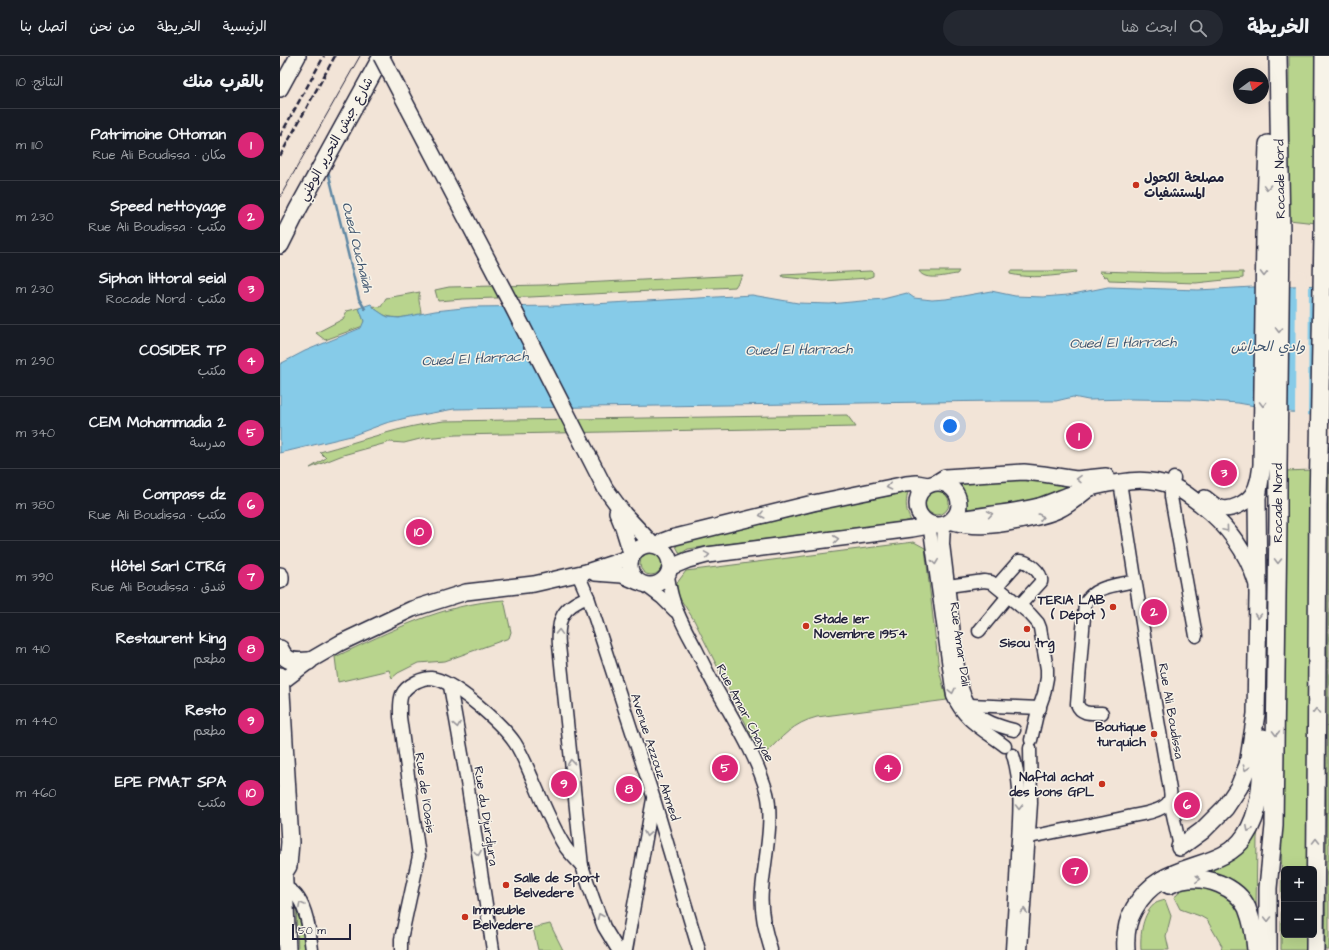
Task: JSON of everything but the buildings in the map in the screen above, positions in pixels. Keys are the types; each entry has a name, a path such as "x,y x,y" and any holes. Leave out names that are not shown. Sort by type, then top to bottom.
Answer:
{"highway":[{"name":"شارع جيش التحرير الوطني","path":"280,220 312,167 372,56"},
{"name":"شارع جيش التحرير الوطني","path":"280,245 381,56"},
{"path":"1180,847 1216,817 1228,804 1239,787 1248,765 1256,714 1258,595 1257,498 1266,470 1273,235 1266,56"},
{"name":"Rocade Nord","path":"1273,235 1278,56"},
{"path":"1315,950 1318,464 1324,56"},
{"path":"1269,130 1278,79"},
{"path":"1324,92 1329,120"},
{"name":"Rocade Nord","path":"1266,470 1278,518 1274,826 1268,888 1268,950"},
{"path":"280,649 285,657 291,661 309,661"},
{"path":"1257,660 1262,700 1268,822 1268,888"},
{"path":"280,676 290,842 285,910 287,950"},
{"path":"1126,950 1125,942 1128,922 1136,905 1146,891 1157,882 1173,873 1226,854 1246,835 1257,807 1263,738"},
{"path":"280,817 286,884"},
{"path":"1138,950 1136,927 1141,912 1146,904 1163,888 1183,880 1191,879 1202,879 1216,882 1227,888 1241,900 1246,908 1251,923 1256,950"}],"main road":[{"path":"280,89 298,56"},
{"path":"381,56 605,488 623,527 632,557 630,570 642,584"},
{"path":"1258,595 1256,583 1247,560 1226,528 1209,511 1173,482 1146,470 1086,479 1024,472 945,477 920,492 916,501 920,516 934,525 1038,506 1092,488 1120,482 1143,480 1173,482 1183,482 1220,508 1229,509 1248,500 1266,470"},
{"path":"280,683 309,661 340,643 412,609 466,592 534,584 582,573 632,557 641,547 655,546 672,538 813,503 906,484 942,483 954,490 959,503 957,512 948,522"},
{"path":"605,488 624,514 655,546 665,551 668,555 669,572"},
{"path":"582,573 613,574 630,578 642,584 658,584 669,572 688,560 707,555 912,530 923,527 929,523"},
{"path":"280,672 300,663 309,661"}],"street":[{"name":"Rue Ali Boudissa","path":"1120,482 1170,790 1170,801 1180,847"},
{"path":"1173,482 1171,497 1196,636"},
{"name":"Rue Amar Dali","path":"948,522 943,544 960,679 964,694 969,705 974,711 993,724 1016,729"},
{"name":"Rue Amar Dali","path":"929,523 953,696 958,706 972,722 1009,750"},
{"path":"997,586 1019,561 1026,562 1040,574 1042,578 1041,582 1020,605"},
{"name":"Rue Amar Chayae","path":"669,572 671,595 677,613 716,689 751,751 767,796 769,819 761,902 764,925 771,950"},
{"name":"Avenue Azzouz Ahmed","path":"582,573 588,598 653,796 699,950"},
{"path":"948,586 984,581 992,582 1035,618 1038,623 1047,678 1046,686 1028,752 1021,756 1009,750"},
{"path":"1102,713 1085,712 1080,710 1077,704 1085,604 1090,596 1097,590 1135,581"},
{"name":"Rue Amar Chayae","path":"642,584 662,598 677,613"},
{"path":"979,631 1008,596"},
{"path":"588,598 569,606 561,620 558,633 582,866 604,927 618,950"},
{"name":"Rue de l'Oasis","path":"401,950 419,856 401,724 401,696 405,689 409,686 424,679 431,678 450,686 495,720 514,742 522,754 564,846 582,866"},
{"name":"Rue du Djurdjura","path":"450,686 468,788 493,950"},
{"path":"969,705 1038,711"},
{"path":"1012,950 1020,816 1020,786 1017,771 1005,738 1007,734 1016,729 1038,711"},
{"path":"1016,729 1027,732 1031,744 1032,788 1021,950"},
{"path":"626,950 653,796"},
{"path":"1029,837 1142,814 1160,808 1170,801"},
{"path":"286,884 300,902 306,913 312,950"}],"green space":[{"path":"1289,56 1316,56 1316,223 1289,220"},
{"path":"919,271 959,271 957,274 931,277 922,274"},
{"path":"1010,271 1076,271 1075,273 1034,277 1010,274"},
{"path":"1099,271 1163,273 1243,272 1243,278 1196,283 1109,280 1107,276 1105,277"},
{"path":"873,272 873,276 868,278 823,281 783,277 782,275"},
{"path":"743,275 735,287 530,297 438,301 435,290 449,287 543,285"},
{"path":"420,292 419,300 421,314 408,317 389,317 383,315 373,306 381,307 386,298"},
{"path":"359,308 364,321 363,326 325,340 316,333 343,319 347,311"},
{"path":"847,415 856,427 456,435 424,438 404,443 390,442 343,455 310,468 326,458 320,452 412,426 444,421"},
{"path":"1329,446 1329,950 1325,950 1326,890"},
{"path":"1313,470 1311,866 1282,866 1284,471"},
{"path":"1022,477 1070,486 1041,499 967,509 966,495 959,482"},
{"path":"937,491 942,492 948,498 948,508 942,514 937,515 932,514 926,508 925,503 926,498 932,492"},
{"path":"908,492 906,507 911,521 688,549 680,554 675,544 837,506"},
{"path":"914,542 925,548 939,670 947,700 817,717 801,723 788,731 765,754 759,750 694,620 679,597 677,583 686,571"},
{"path":"651,553 659,556 662,564 659,572 651,575 643,572 640,564 643,556"},
{"path":"504,600 511,632 509,638 445,661 418,663 398,673 392,678 389,670 338,682 335,657 417,620 459,607"},
{"path":"1261,808 1257,838 1256,915 1249,901 1187,874 1214,865"},
{"path":"1194,885 1222,891 1244,913 1249,950 1221,950 1222,946 1207,920 1180,909 1174,897 1183,886"},
{"path":"1165,900 1171,916 1166,936 1169,950 1141,950 1141,938 1145,918 1151,907 1156,903"},
{"path":"296,909 303,919 306,950 298,950"},
{"path":"550,924 563,950 538,950 533,928"},
{"path":"1281,938 1310,938 1310,950 1281,950"}],"water":[{"name":"وادي الحراش","path":"1329,285 1329,419 1238,403 1196,400 1088,400 1073,397 1056,401 454,409 386,423 351,436 280,453 280,364 305,351 361,328 364,321 359,308 371,304 375,309 388,317 399,318 435,311 472,307 558,306 752,295 798,303 830,304 883,299 907,293 914,298 932,300 991,291 1015,296 1043,297 1068,295 1108,287 1198,290"}],"pier":[{"path":"1296,271 1305,271 1306,284 1309,284 1308,415 1313,416 1329,283 1329,421 1305,417 1305,428 1303,430 1294,430 1294,415 1256,409 1256,284 1286,284 1286,412 1295,413"}],"waterway":[{"name":"Oued Ouchaïah","path":"328,171 359,299 365,309"}],"tram line":[{"path":"280,197 360,56"}],"railway":[{"path":"280,136 324,56"},
{"path":"280,156 335,56"}],"place":[{"name":"مصلحة الكحول المستشفيات","path":"1136,185"},
{"name":"Patrimoine Ottoman","path":"1079,436"},
{"name":"Siphon littoral seial","path":"1224,473"},
{"name":"EPE PMA.T SPA","path":"419,532"},
{"name":"TERIA LAB ( Dépot )","path":"1113,607"},
{"name":"Speed nettoyage","path":"1154,612"},
{"name":"Stade 1er Novembre 1954","path":"806,626"},
{"name":"Sisou trg","path":"1027,629"},
{"name":"Boutique turquich","path":"1154,734"},
{"name":"CEM Mohammadia 2","path":"725,768"},
{"name":"COSIDER TP","path":"888,768"},
{"name":"Resto","path":"564,784"},
{"name":"Naftal achat des bons GPL","path":"1102,784"},
{"name":"Restaurent king","path":"629,789"},
{"name":"Compass dz","path":"1187,805"},
{"name":"Hôtel Sarl CTRG","path":"1075,871"},
{"name":"Salle de Sport Belvedere","path":"506,885"},
{"name":"Immeuble Belvedere","path":"465,917"}],"water label":[{"name":"Oued El Harrach","path":"1123,343"},
{"name":"Oued El Harrach","path":"799,350"},
{"name":"Oued El Harrach","path":"475,359"}]}
